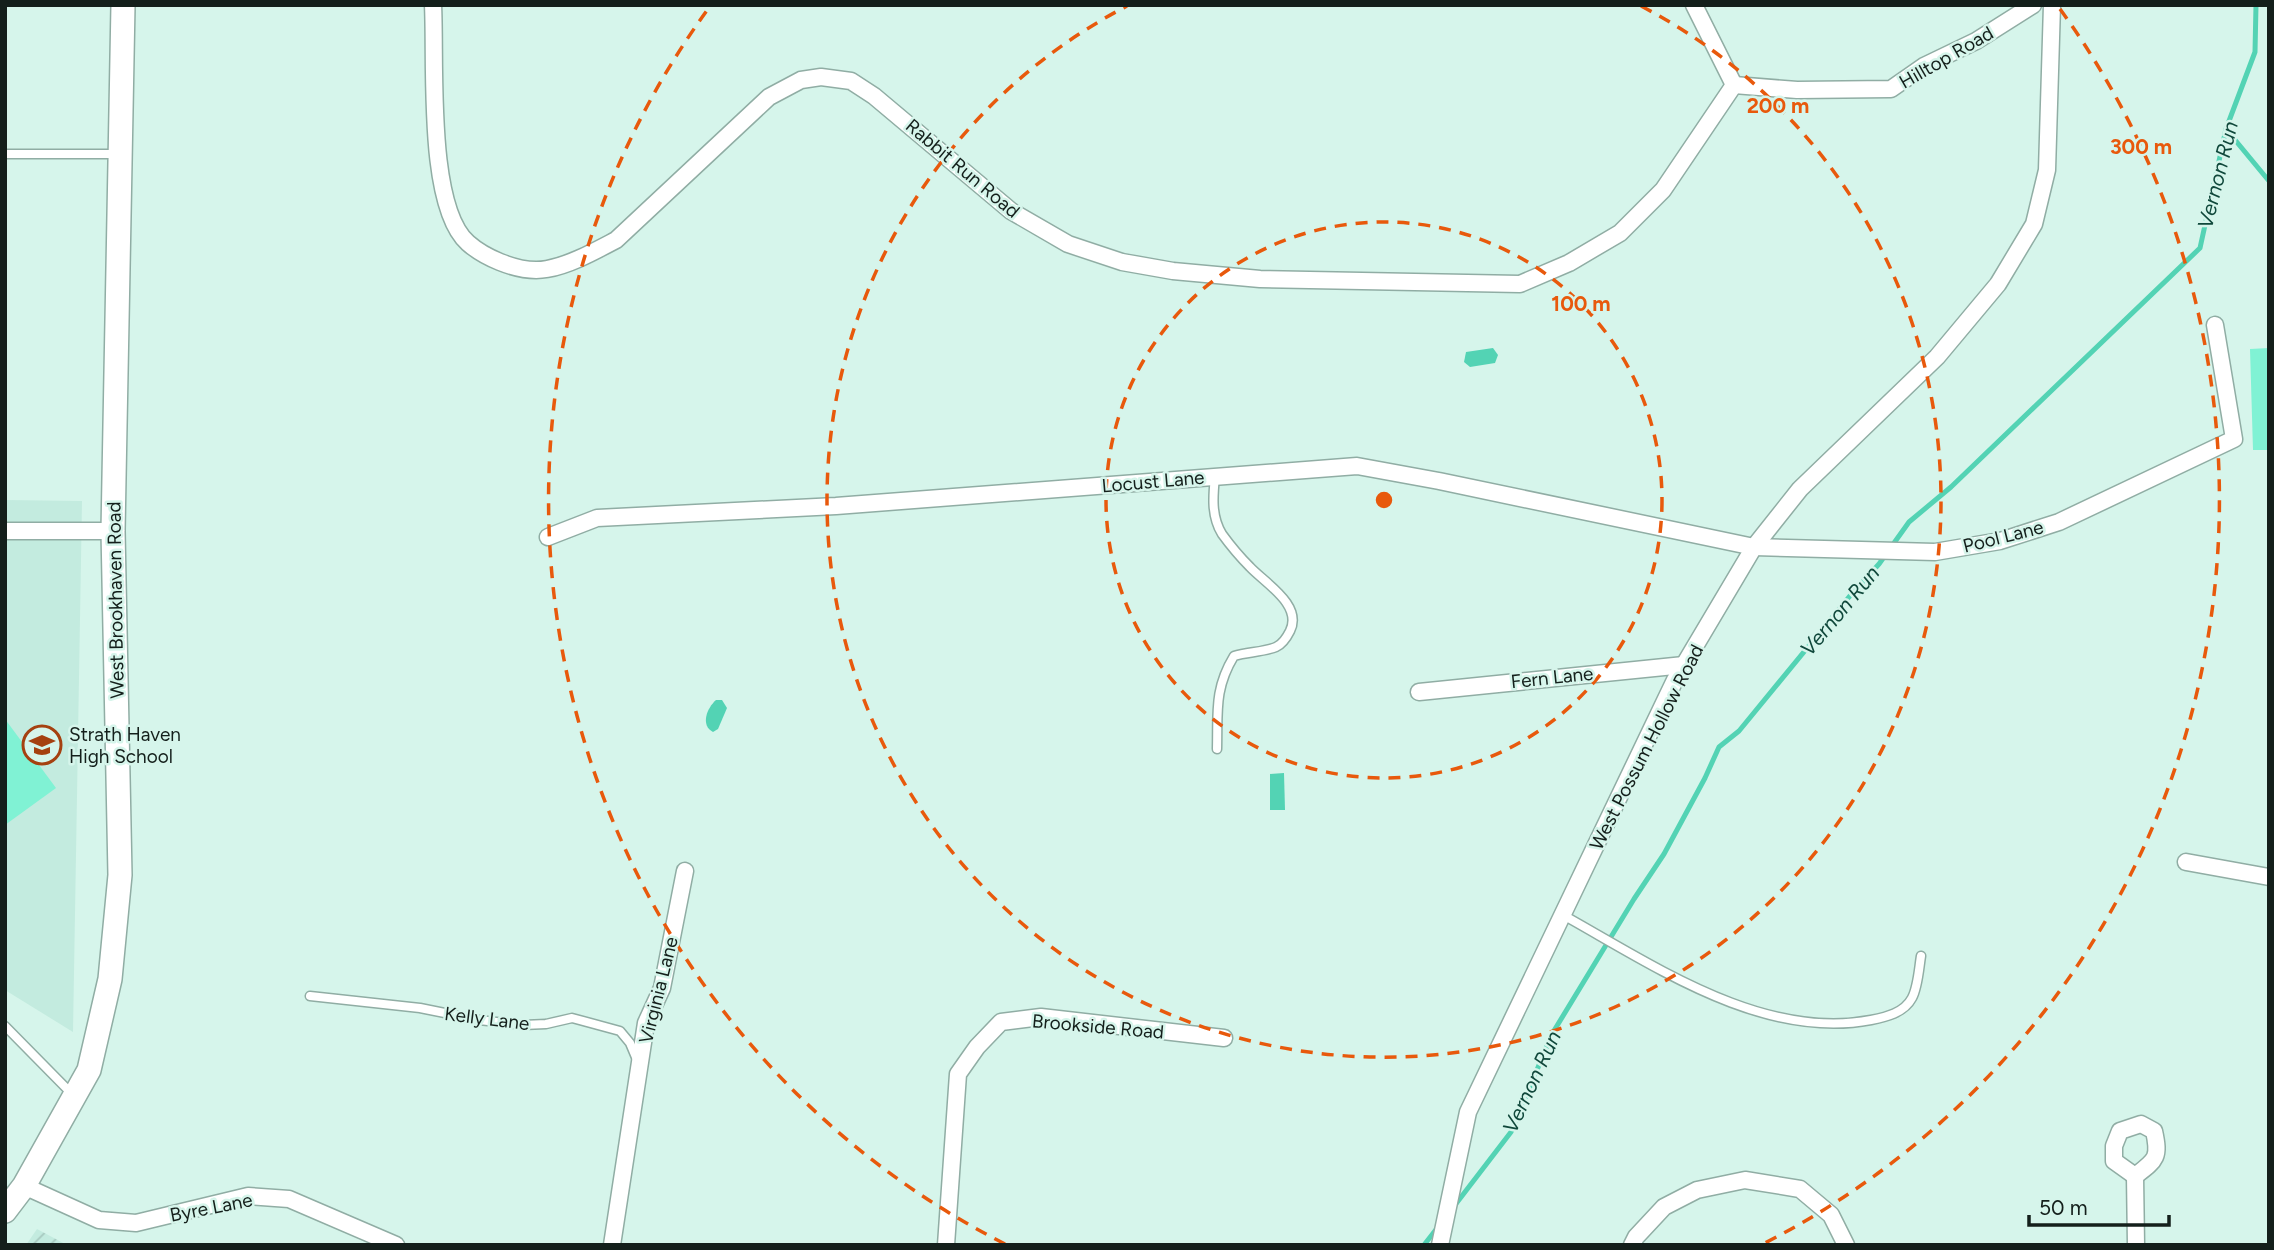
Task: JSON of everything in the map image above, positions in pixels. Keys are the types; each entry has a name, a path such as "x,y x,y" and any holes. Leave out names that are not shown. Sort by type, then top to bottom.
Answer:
{"street":[{"name":"West Brookhaven Road","path":"5,1211 24,1186 89,1070 110,979 120,875 113,531 123,5"},
{"name":"Rabbit Run Road","path":"433,5 437,156 442,189 450,215 467,243 493,259 517,269 547,270 616,240 769,97 801,80 821,77 851,81 874,96 1012,211 1068,244 1122,262 1173,271 1260,279 1520,284 1569,263 1620,233 1663,190 1734,85"},
{"path":"1694,5 1734,85"},
{"name":"Hilltop Road","path":"1734,85 1797,90 1891,89 1924,66 1976,41 2033,5"},
{"name":"West Possum Hollow Road","path":"1440,1245 1468,1112 1684,664 1754,547 1800,489 1937,357 1998,284 2034,224 2047,170 2052,5"},
{"name":"Pool Lane","path":"1754,547 1935,552 2000,541 2059,522 2234,439 2215,325"},
{"name":"Locust Lane","path":"548,537 597,518 836,506 1357,466 1754,547"},
{"path":"5,531 113,531"},
{"name":"Fern Lane","path":"1419,692 1684,664"},
{"path":"2186,862 2269,877"},
{"name":"Virginia Lane","path":"640,1068 646,1023 662,988 685,871"},
{"name":"Brookside Road","path":"946,1245 958,1074 977,1047 1001,1022 1041,1017 1224,1038"},
{"path":"612,1245 640,1068"},
{"path":"2135,1176 2136,1245"},
{"path":"1632,1245 1664,1207 1697,1189 1745,1180 1800,1189 1831,1215 1843,1234 1846,1245"},
{"name":"Byre Lane","path":"24,1186 99,1220 136,1223 247,1196 289,1199 396,1245"}],"lane":[{"path":"5,154 120,154"},
{"path":"1215,476 1214,514 1221,533 1250,567 1280,595 1289,606 1293,617 1292,628 1285,640 1276,647 1234,656 1224,672 1218,692 1217,749"},
{"path":"1563,915 1680,980 1744,1009 1809,1021 1846,1025 1892,1016 1913,998 1921,956"},
{"name":"Kelly Lane","path":"310,996 523,1025 546,1024 572,1018 620,1031 630,1043 640,1068"},
{"path":"5,1026 74,1096"}],"shaded area":[{"path":"1493,348 1498,355 1495,363 1470,367 1464,362 1466,352"},
{"path":"2269,348 2269,450 2253,450 2250,349"},
{"name":"Strath Haven High School","path":"5,500 82,501 73,1032 5,990"},
{"path":"716,700 722,700 727,708 718,729 713,732 707,725 706,716"},
{"path":"5,719 56,788 5,825"},
{"path":"1284,773 1285,810 1270,810 1270,774"},
{"path":"37,1229 67,1245 26,1245"}],"waterway":[{"name":"Vernon Run","path":"1455,1205 1511,1132 1552,1034 1664,854 1719,747 1739,731 1879,564 1909,522 1951,487 2200,248 2226,129 2255,52 2256,5"},
{"path":"2226,129 2269,181"},
{"name":"Vernon Run","path":"1424,1245 1438,1227"}],"place":[{"name":"Strath Haven High School","path":"42,745"}]}
